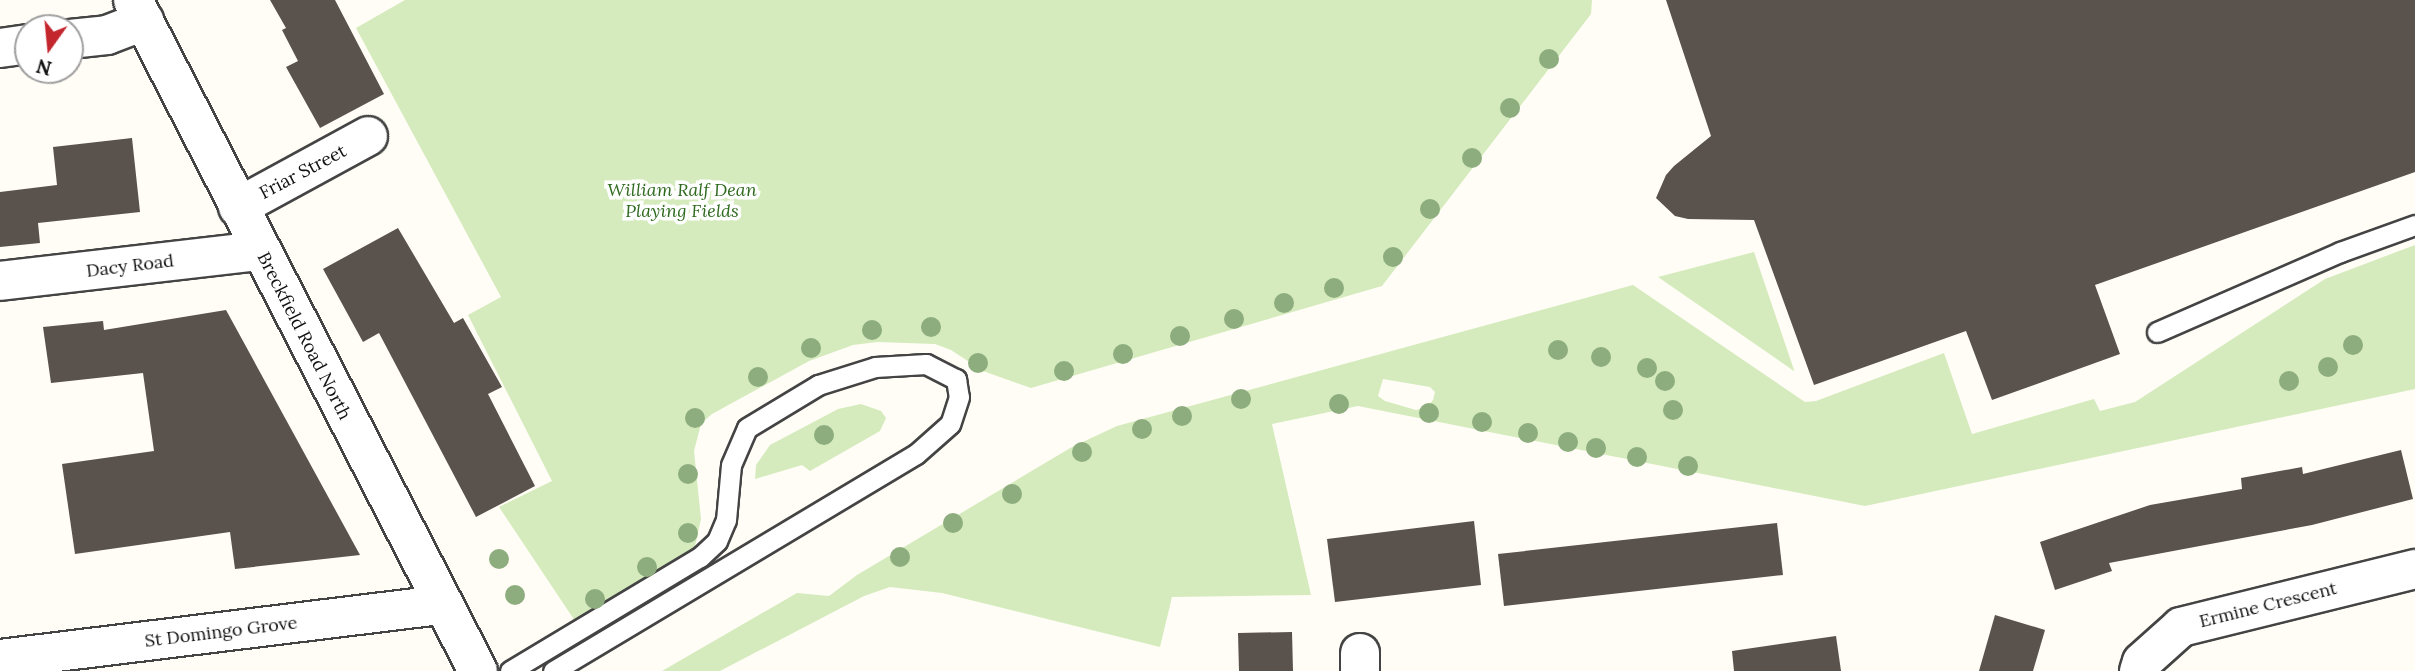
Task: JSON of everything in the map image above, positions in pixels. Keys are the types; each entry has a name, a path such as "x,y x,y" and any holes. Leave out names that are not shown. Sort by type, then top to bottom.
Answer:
{"street":[{"path":"84,37 107,35 138,11"},
{"name":"Breckfield Road North","path":"138,11 441,605 478,671"},
{"name":"Friar Street","path":"238,207 368,136"},
{"name":"Dacy Road","path":"0,281 260,251"},
{"name":"Ermine Crescent","path":"2139,671 2142,662 2181,627 2415,569"},
{"name":"St Domingo Grove","path":"0,659 441,605"}],"lane":[{"path":"2157,332 2340,252 2415,225"},
{"path":"510,671 700,557 717,541 726,520 731,465 747,428 818,385 875,367 926,363 956,379 959,397 950,424 916,454 553,671"}],"green space":[{"name":"William Ralf Dean Playing Fields","path":"405,0 1592,0 1591,14 1382,286 1031,388 983,371 951,350 935,344 877,342 853,345 809,361 712,414 701,424 694,451 701,519 695,546 685,556 575,621 499,507 552,481 468,315 501,297 356,28"},
{"path":"2415,245 2415,389 1865,506 1358,406 1272,424 1311,595 1172,597 1160,647 942,593 890,587 864,596 720,671 662,671 797,593 829,596 857,575 1072,447 1117,426 1633,285 1805,402 1816,401 1944,353 1972,434 2094,399 2100,411 2135,402 2325,279","holes":["1383,379 1430,387 1435,392 1433,400 1427,407 1416,410 1385,401 1378,396"]},
{"path":"1754,252 1794,370 1794,371 1658,277"},
{"path":"861,404 881,411 886,418 880,431 810,471 802,465 755,479 756,465 770,445 838,409"}],"building":[{"path":"270,0 335,0 384,94 320,128 286,67 298,61 282,30 286,28"},
{"path":"1666,0 2415,0 2415,172 2095,285 2120,354 1992,400 1966,331 1814,385 1754,220 1688,219 1675,216 1656,198 1666,175 1711,136"},
{"path":"132,138 140,212 38,223 40,243 0,247 0,192 57,185 53,147"},
{"path":"398,228 454,323 463,318 502,387 488,394 535,486 476,517 379,333 363,342 323,269"},
{"path":"226,310 360,555 235,569 230,532 75,554 62,464 154,451 143,373 51,383 43,327 103,321 104,330"},
{"path":"2401,450 2413,499 2312,525 2109,563 2112,571 2055,590 2040,542 2150,505 2242,489 2241,478 2302,467 2303,474"},
{"path":"1474,521 1481,585 1335,602 1327,539"},
{"path":"1777,523 1783,575 1504,606 1498,554"},
{"path":"1995,615 2045,630 2033,671 1979,671"},
{"path":"1292,632 1293,671 1239,671 1238,633"},
{"path":"1836,636 1841,671 1734,671 1732,651"}]}
